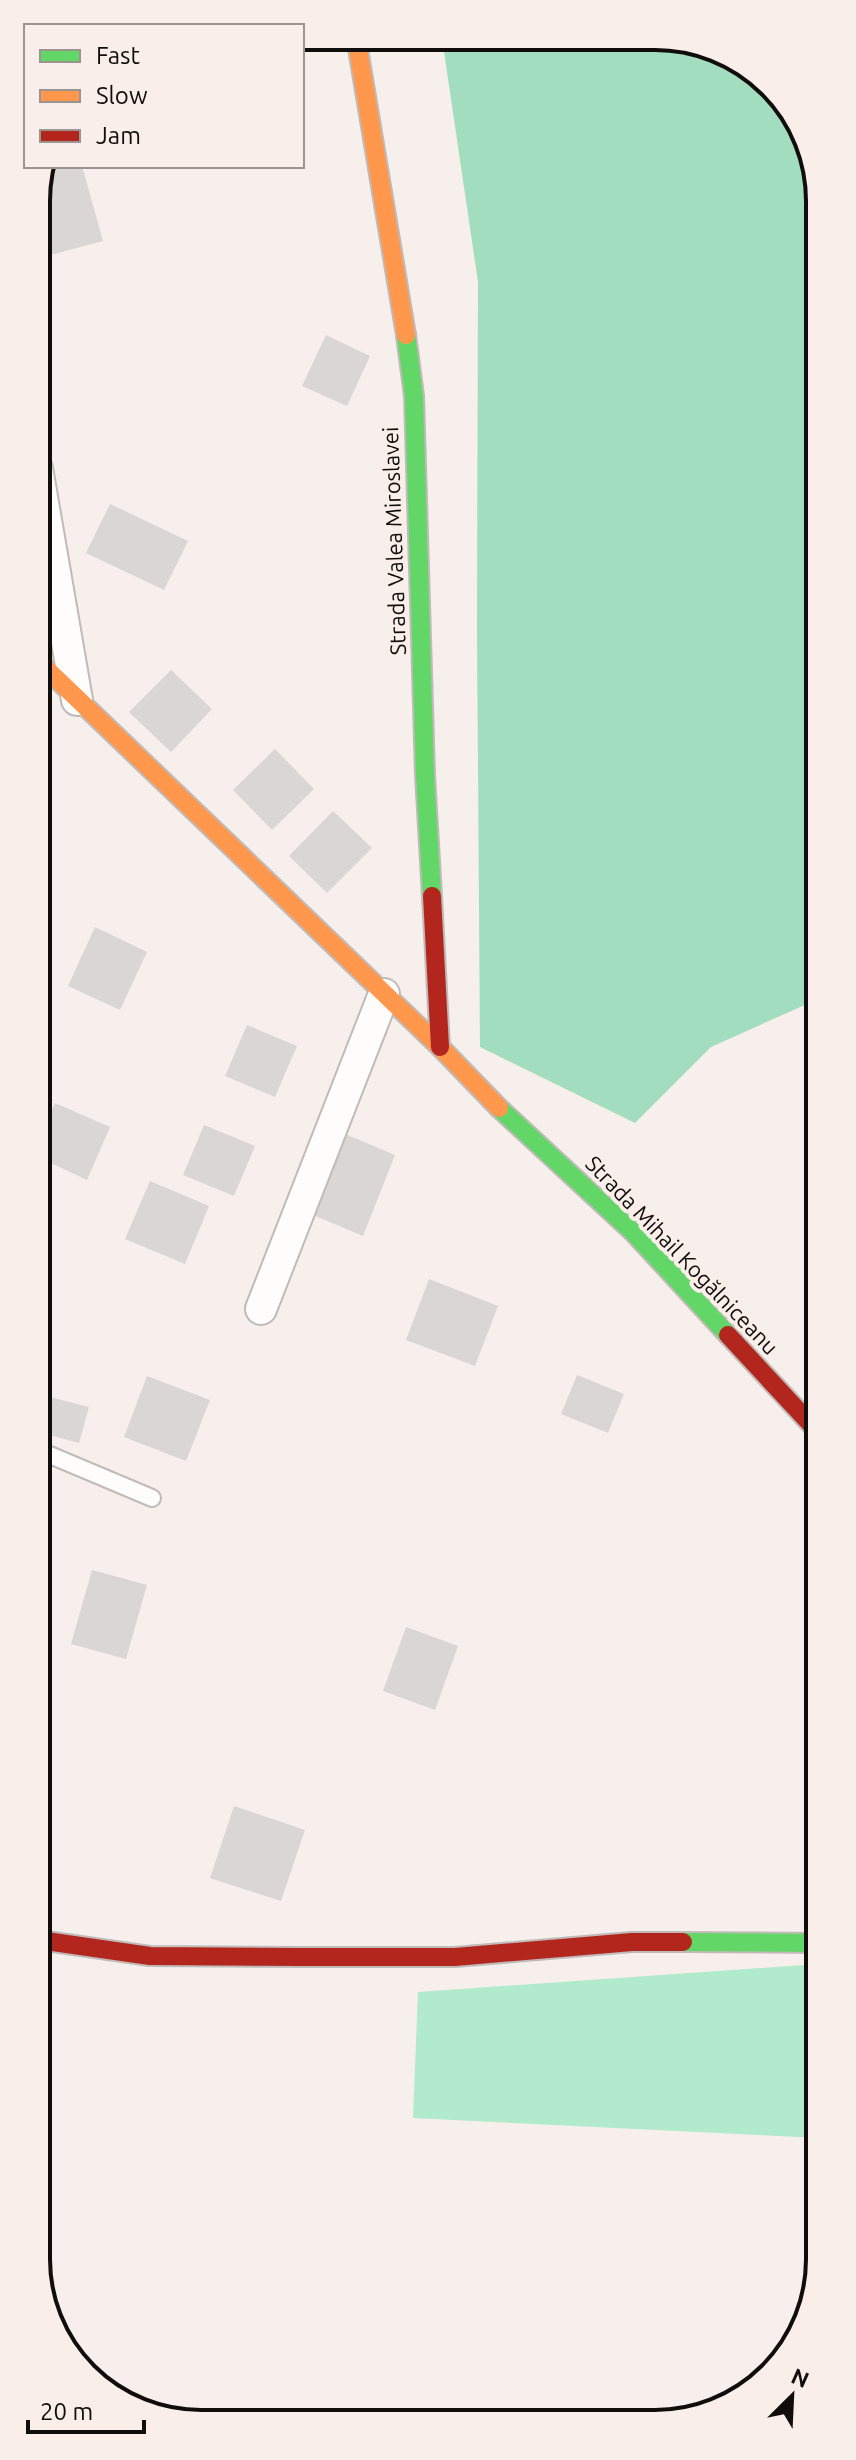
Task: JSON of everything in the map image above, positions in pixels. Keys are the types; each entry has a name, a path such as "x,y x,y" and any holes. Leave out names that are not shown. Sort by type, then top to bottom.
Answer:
{"street":[{"name":"Strada Valea Miroslavei","path":"358,50 414,396 424,760 440,1047"},
{"path":"50,543 77,700"},
{"name":"Strada Mihail Kogălniceanu","path":"50,673 440,1047 507,1116 634,1233 806,1419"},
{"path":"261,1309 384,994"},
{"path":"50,1942 150,1956 455,1957 632,1942 806,1943"}],"lane":[{"path":"50,1455 152,1498"}],"green space":[{"path":"444,50 665,50 684,53 703,58 739,75 762,94 786,126 801,162 806,201 806,1004 711,1047 635,1123 480,1047 478,282"},
{"path":"806,1965 806,2137 413,2118 418,1992"}],"building":[{"path":"54,168 83,168 103,241 50,255 50,191"},
{"path":"326,335 370,356 347,406 302,386"},
{"path":"110,504 188,541 164,590 86,553"},
{"path":"171,670 212,709 171,752 129,712"},
{"path":"275,749 314,789 272,830 233,790"},
{"path":"333,811 372,848 327,893 289,856"},
{"path":"95,927 147,952 120,1010 68,986"},
{"path":"247,1025 297,1046 275,1097 225,1076"},
{"path":"55,1103 110,1127 87,1180 50,1163 50,1114"},
{"path":"204,1125 255,1146 234,1196 183,1175"},
{"path":"345,1134 395,1155 363,1236 313,1215"},
{"path":"150,1181 209,1206 185,1264 125,1239"},
{"path":"429,1279 498,1306 475,1366 406,1340"},
{"path":"577,1375 624,1394 608,1433 561,1414"},
{"path":"147,1376 210,1400 186,1461 124,1437"},
{"path":"50,1397 89,1407 79,1443 50,1435"},
{"path":"92,1570 147,1585 126,1659 71,1644"},
{"path":"406,1627 458,1646 435,1710 383,1691"},
{"path":"234,1806 305,1830 281,1901 210,1878"}],"traffic: fast":[{"path":"406,335 414,396 425,775 432,896"},
{"path":"499,1108 634,1233 728,1335"},
{"path":"683,1942 806,1943"}],"traffic: slow":[{"path":"358,50 406,335"},
{"path":"50,672 440,1047 499,1108"}],"traffic: jam":[{"path":"432,896 440,1047"},
{"path":"728,1335 806,1419"},
{"path":"50,1942 150,1956 301,1957 455,1957 632,1942 683,1942"}]}
